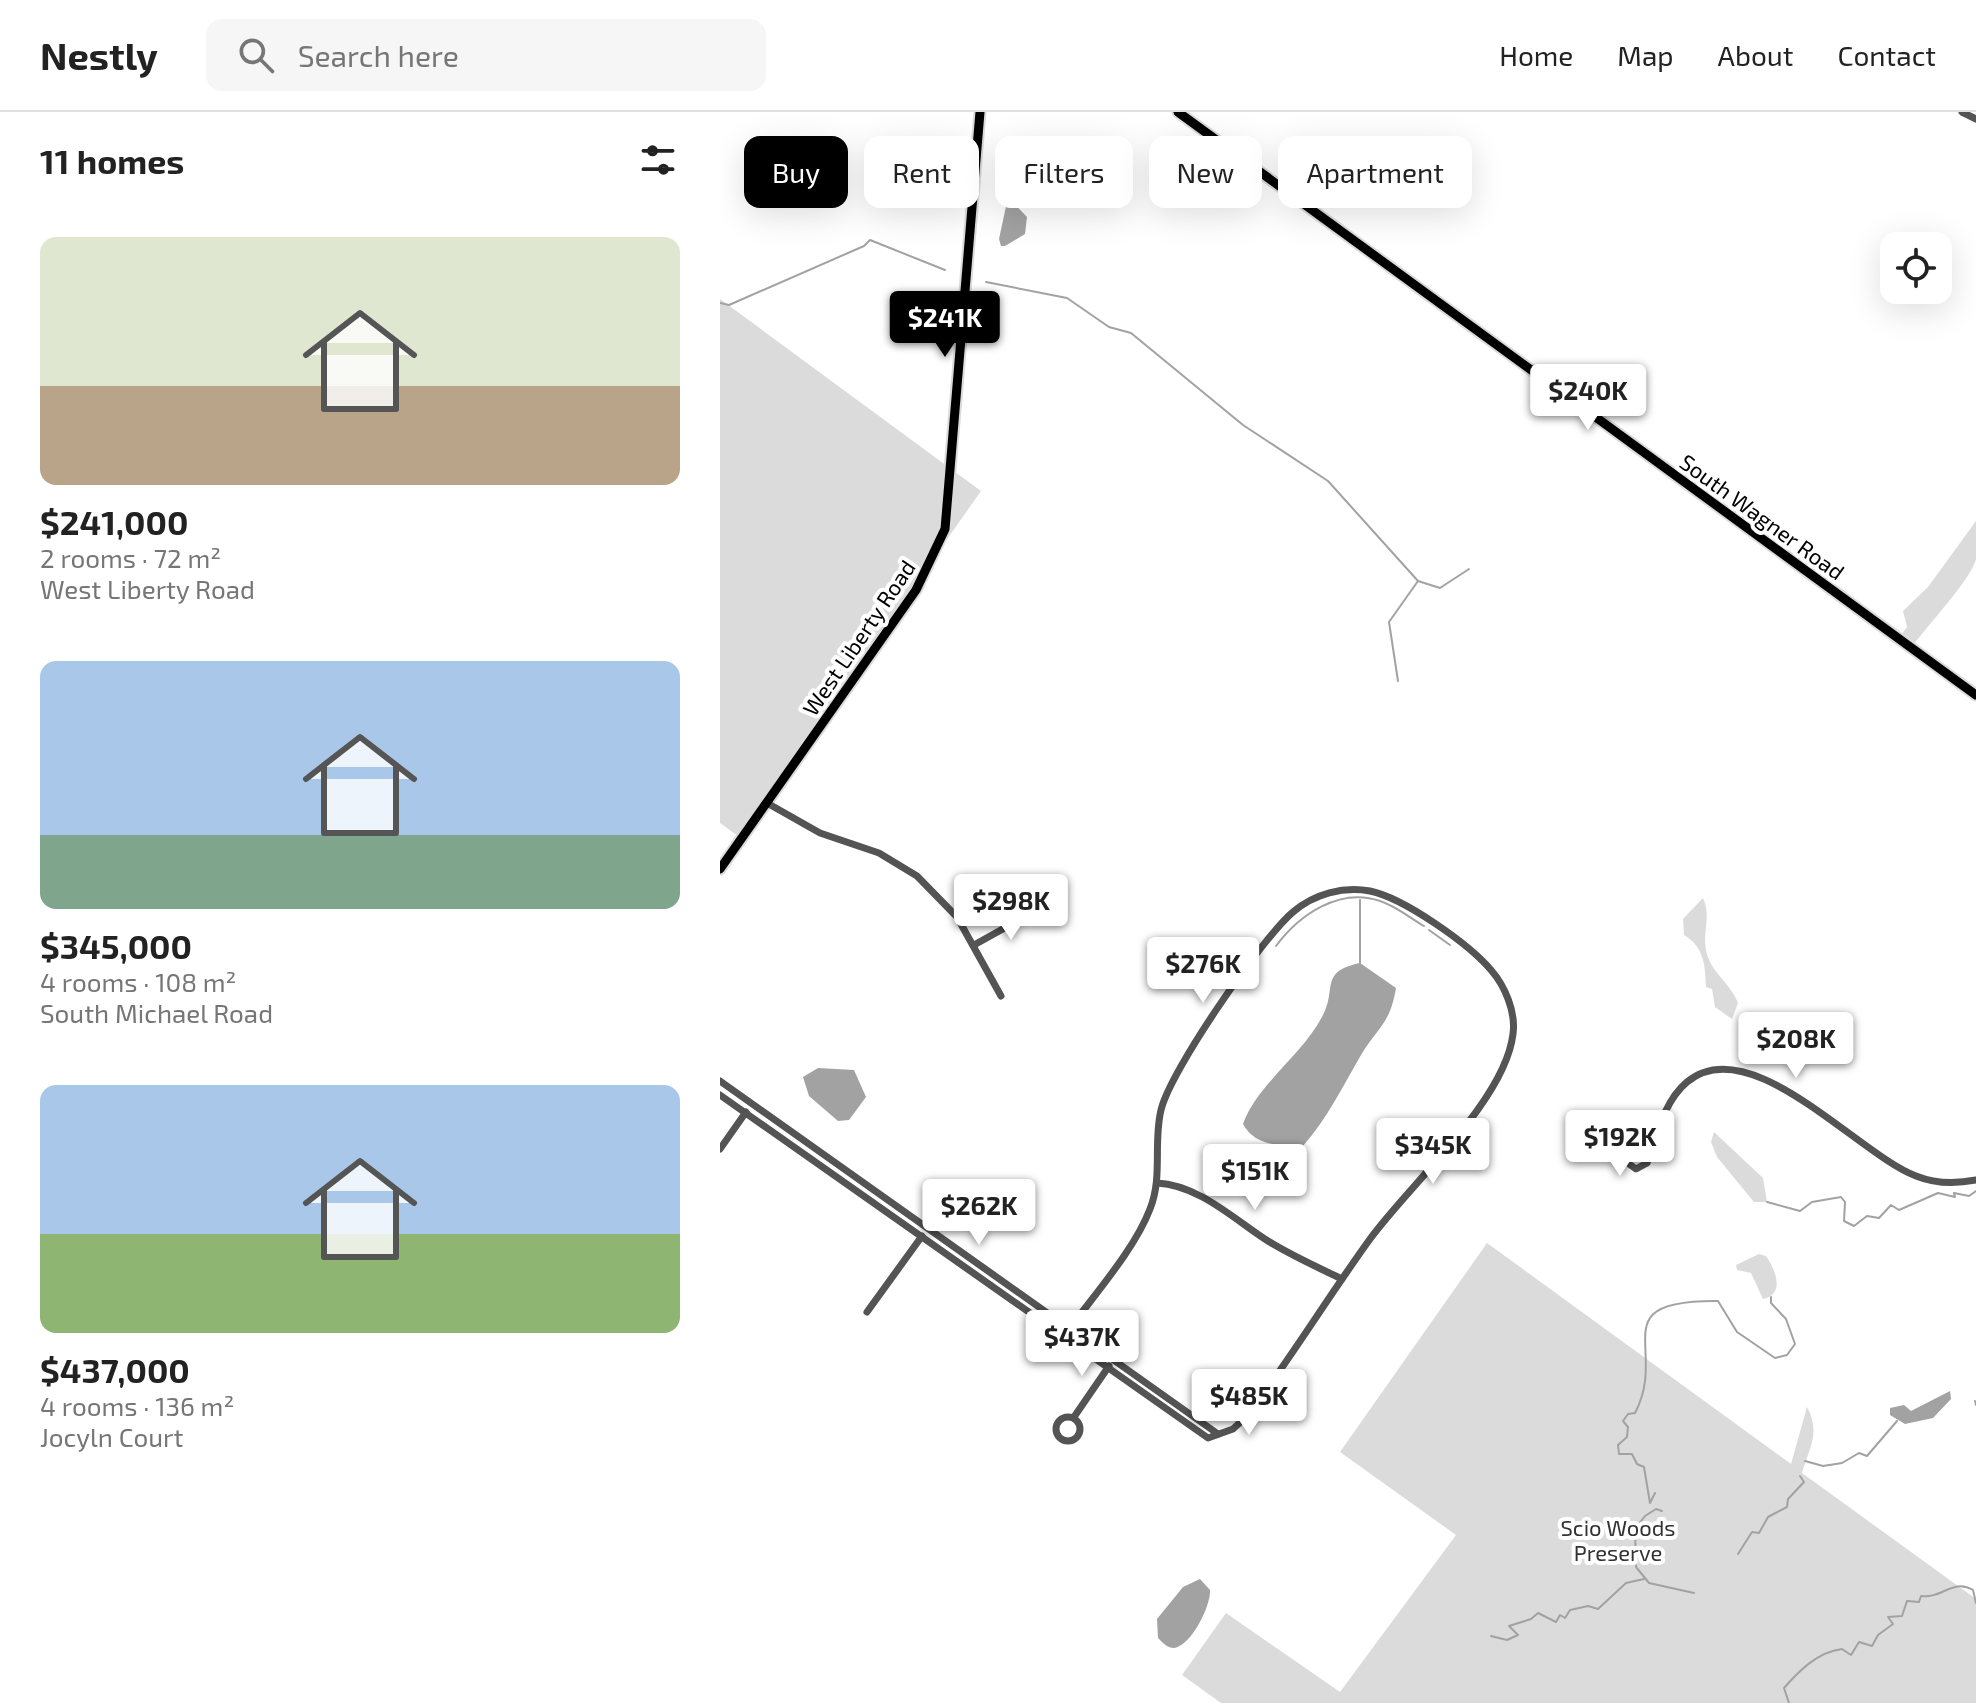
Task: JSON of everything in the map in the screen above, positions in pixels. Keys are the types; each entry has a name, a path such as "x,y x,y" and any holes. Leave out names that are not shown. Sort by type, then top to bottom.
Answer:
{"main road":[{"name":"West Liberty Road","path":"720,869 916,590 945,529 980,112"},
{"name":"South Wagner Road","path":"1178,112 1976,695"}],"street":[{"path":"1962,112 1976,119"},
{"path":"767,803 820,833 879,853 912,872 951,910 1001,996"},
{"path":"720,1095 1208,1438 1241,1424 1392,1210 1460,1133 1508,1053 1513,1032 1512,1010 1494,973 1479,958 1405,906 1378,894 1344,890 1303,904 1281,924 1170,1081 1157,1130 1157,1183 1143,1223 1065,1335"},
{"path":"974,945 1033,912"},
{"path":"1654,1138 1627,1151 1625,1161 1636,1169 1647,1163 1654,1138 1684,1084 1709,1071 1726,1069 1744,1072 1786,1092 1915,1176 1952,1183 1976,1180"},
{"path":"720,1081 927,1230 1071,1326 1218,1434"},
{"path":"720,1149 752,1104"},
{"path":"1157,1183 1180,1188 1218,1206 1278,1247 1342,1279"},
{"path":"867,1312 927,1230"},
{"path":"1074,1417 1115,1358"}],"green space":[{"path":"720,299 981,491 738,836 720,823"},
{"path":"1976,521 1976,559 1973,568 1914,644 1901,635 1907,627 1903,611 1928,587"},
{"path":"1703,898 1707,912 1707,954 1738,1003 1732,1019 1715,1007 1712,989 1706,987 1704,964 1699,951 1684,935 1683,919"},
{"path":"1714,1132 1763,1178 1767,1202 1754,1202 1717,1157 1711,1142"},
{"name":"Scio Woods Preserve","path":"1487,1243 1791,1464 1807,1407 1813,1433 1802,1473 1976,1599 1976,1703 1221,1703 1182,1675 1226,1613 1340,1692 1456,1535 1340,1452"},
{"path":"1759,1254 1766,1256 1776,1280 1774,1292 1763,1299 1751,1273 1737,1270 1736,1265"}],"shaded area":[{"path":"1006,208 1018,208 1027,217 1025,234 1005,246 1001,246 999,239"},
{"path":"1360,963 1396,988 1383,1024 1327,1114 1303,1146 1277,1145 1254,1137 1243,1124 1258,1096 1303,1045 1322,1017 1334,977 1339,971"},
{"path":"818,1068 854,1070 866,1097 849,1120 838,1121 809,1096 803,1077"},
{"path":"1950,1391 1951,1399 1933,1418 1905,1424 1890,1415 1890,1408 1904,1405 1911,1411"},
{"path":"1200,1579 1210,1590 1204,1615 1187,1640 1180,1646 1169,1647 1158,1638 1157,1619 1183,1587"}],"waterway":[{"path":"720,303 729,305 864,246 870,240 945,270"},
{"path":"986,282 1067,298 1109,327 1131,333 1243,425 1328,481 1418,581 1389,622 1398,681"},
{"path":"1418,581 1440,588 1469,569"},
{"path":"1276,946 1308,914 1335,901 1350,898 1386,903 1424,926"},
{"path":"1360,900 1360,963"},
{"path":"1429,930 1450,945"},
{"path":"1767,1202 1800,1211 1812,1202 1841,1197 1845,1202 1844,1221 1854,1226 1867,1216 1879,1218 1891,1205 1899,1210 1938,1193 1955,1197 1954,1193 1969,1196 1976,1191"},
{"path":"1655,1493 1650,1503 1644,1467 1637,1464 1632,1454 1619,1454 1618,1445 1627,1437 1628,1427 1623,1421 1628,1414 1635,1413 1644,1390 1645,1333 1649,1319 1660,1309 1682,1303 1718,1301 1737,1332 1775,1358 1787,1355 1795,1344 1786,1319 1771,1303 1771,1297"},
{"path":"1975,1401 1976,1405"},
{"path":"1805,1461 1823,1466 1842,1463 1859,1453 1867,1456 1897,1421"},
{"path":"1738,1554 1752,1532 1759,1533 1768,1517 1787,1507 1788,1499 1804,1482 1800,1476"},
{"path":"1662,1511 1656,1509 1645,1516 1635,1529 1636,1567 1649,1583 1694,1593"},
{"path":"1491,1636 1507,1640 1518,1635 1509,1626 1531,1619 1538,1613 1556,1622 1560,1615 1565,1618 1570,1610 1588,1606 1598,1609 1626,1583 1644,1579"},
{"path":"1789,1703 1784,1688 1802,1669 1816,1658 1833,1651 1842,1649 1851,1655 1859,1642 1872,1646 1878,1635 1893,1624 1888,1617 1902,1616 1907,1601 1919,1602 1921,1596 1935,1595 1959,1586 1973,1590 1976,1603"}]}
